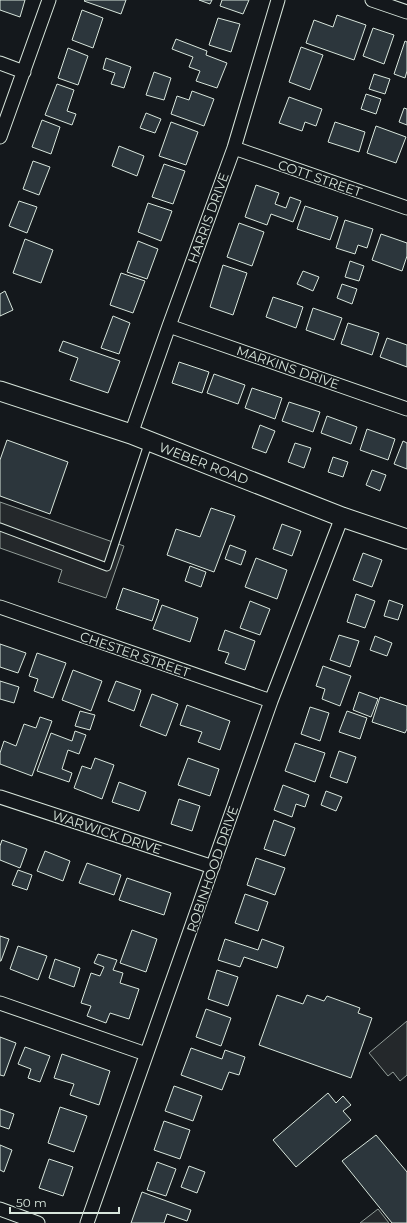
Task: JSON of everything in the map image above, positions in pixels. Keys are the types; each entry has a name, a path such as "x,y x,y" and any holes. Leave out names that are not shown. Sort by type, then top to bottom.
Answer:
{"main road":[{"name":"WEBER ROAD","path":"0,391 132,434 342,517 407,538"}],"street":[{"path":"0,137 49,0"},
{"name":"HARRIS DRIVE","path":"132,434 169,326 234,148 278,0"},
{"path":"372,0 407,12"},
{"path":"0,63 24,72"},
{"name":"COTT STREET","path":"234,148 407,208"},
{"name":"MARKINS DRIVE","path":"169,326 407,409"},
{"name":"ROBINHOOD DRIVE","path":"87,1223 271,701 342,517"},
{"name":"CHESTER STREET","path":"0,606 271,701"},
{"name":"WARWICK DRIVE","path":"0,797 213,867"},
{"path":"0,1003 146,1054"},
{"path":"0,1209 38,1223"}],"lane":[{"path":"0,527 107,567 149,441"}],"shaded area":[{"path":"0,502 124,546 106,598 58,582 62,570 0,548"},
{"path":"407,1021 407,1075 400,1081 393,1072 388,1076 369,1053"},
{"path":"378,1209 389,1223 360,1223"}],"building":[{"path":"0,0 25,0 20,17 0,10"},
{"path":"126,0 121,14 84,1"},
{"path":"199,0 212,0 210,4"},
{"path":"222,0 249,0 243,14 220,6"},
{"path":"82,10 103,18 93,48 72,40"},
{"path":"337,15 366,25 354,60 306,43 314,20 333,27"},
{"path":"218,18 240,24 231,52 209,45"},
{"path":"373,28 394,35 384,64 363,56"},
{"path":"176,39 207,51 206,55 227,63 217,88 196,81 200,71 189,67 193,57 172,49"},
{"path":"405,41 407,42 407,71 405,78 394,74"},
{"path":"301,47 323,55 310,90 289,82"},
{"path":"68,48 88,56 78,85 58,78"},
{"path":"106,58 131,67 124,88 111,84 115,73 103,69"},
{"path":"154,72 171,78 164,100 146,95"},
{"path":"374,74 390,79 385,94 369,89"},
{"path":"57,84 74,90 67,111 76,114 72,125 45,115"},
{"path":"192,91 214,99 204,126 171,114 177,96 189,100"},
{"path":"366,94 381,99 376,114 361,109"},
{"path":"289,97 322,109 316,126 305,122 302,131 279,123"},
{"path":"404,108 407,109 407,125 399,122"},
{"path":"146,113 161,119 155,133 140,128"},
{"path":"42,120 60,127 51,154 32,147"},
{"path":"171,122 198,132 186,165 159,156"},
{"path":"335,122 365,132 359,152 328,142"},
{"path":"376,126 406,137 396,163 367,153"},
{"path":"119,146 144,156 137,176 112,166"},
{"path":"33,161 50,167 39,195 23,189"},
{"path":"164,164 185,171 173,204 152,197"},
{"path":"256,185 279,193 275,204 286,208 290,197 301,201 293,222 271,214 267,225 245,217"},
{"path":"19,201 37,207 27,233 9,226"},
{"path":"148,203 172,211 161,241 138,232"},
{"path":"305,206 338,217 330,240 297,229"},
{"path":"345,220 373,229 367,248 358,245 355,254 336,248"},
{"path":"239,223 264,232 252,266 227,257"},
{"path":"381,234 407,243 407,256 402,271 372,260"},
{"path":"25,239 53,250 41,283 13,273"},
{"path":"138,241 158,249 147,279 127,272"},
{"path":"350,261 364,266 359,281 345,277"},
{"path":"223,265 247,273 233,315 210,307"},
{"path":"303,271 319,277 313,291 297,284"},
{"path":"121,273 145,281 133,313 110,305"},
{"path":"342,284 357,289 352,304 337,298"},
{"path":"5,291 13,310 0,316 0,294"},
{"path":"273,297 303,307 296,328 266,317"},
{"path":"313,308 342,318 334,340 306,330"},
{"path":"113,316 130,323 119,354 101,348"},
{"path":"348,323 379,333 372,355 341,344"},
{"path":"387,338 407,345 407,367 380,357"},
{"path":"63,341 120,361 108,393 70,380 78,358 59,351"},
{"path":"179,362 209,372 202,393 172,383"},
{"path":"214,374 245,385 238,404 207,393"},
{"path":"252,388 282,398 275,419 245,408"},
{"path":"289,402 320,412 313,432 282,421"},
{"path":"327,416 357,427 351,444 321,433"},
{"path":"260,425 275,431 266,453 252,448"},
{"path":"367,429 395,439 388,460 360,450"},
{"path":"7,440 68,462 50,514 0,496 0,460"},
{"path":"403,441 407,443 407,469 394,464"},
{"path":"295,443 311,448 304,468 288,462"},
{"path":"333,457 348,462 343,477 328,472"},
{"path":"372,470 386,475 380,491 366,485"},
{"path":"211,508 235,516 214,572 167,555 176,529 200,537"},
{"path":"282,524 301,531 292,556 273,549"},
{"path":"230,545 246,551 241,565 225,559"},
{"path":"363,553 382,560 372,587 353,580"},
{"path":"256,558 287,570 277,599 245,587"},
{"path":"190,566 206,572 201,587 185,581"},
{"path":"123,588 159,600 152,621 116,609"},
{"path":"356,594 375,601 365,628 347,622"},
{"path":"389,600 403,605 398,620 384,616"},
{"path":"250,601 270,609 260,635 240,628"},
{"path":"162,605 198,618 190,642 153,629"},
{"path":"225,630 255,641 245,670 225,663 229,653 218,650"},
{"path":"339,635 359,641 350,667 330,660"},
{"path":"375,636 392,643 387,656 370,650"},
{"path":"0,644 26,653 18,673 0,667"},
{"path":"37,653 66,663 53,698 34,691 38,679 29,676"},
{"path":"323,666 351,676 340,706 322,699 325,689 316,686"},
{"path":"73,670 102,681 91,711 62,700"},
{"path":"0,681 19,687 14,703 0,699"},
{"path":"116,681 141,690 134,711 108,701"},
{"path":"359,692 378,699 371,717 353,710"},
{"path":"152,694 178,704 166,736 140,726"},
{"path":"380,697 407,706 407,729 405,733 372,722"},
{"path":"187,705 230,721 220,750 198,742 202,732 180,725"},
{"path":"310,707 329,713 320,741 301,734"},
{"path":"80,711 95,715 90,730 75,726"},
{"path":"347,711 367,718 360,739 339,732"},
{"path":"40,717 52,721 32,776 0,764 0,753 4,741 16,746 24,724 36,728"},
{"path":"75,731 86,735 79,754 68,750 62,769 72,773 69,782 37,771 51,733 72,741"},
{"path":"295,743 325,753 315,782 285,771"},
{"path":"339,751 356,757 347,783 330,777"},
{"path":"95,758 114,765 102,799 74,788 82,766 91,769"},
{"path":"188,758 219,769 210,796 178,785"},
{"path":"119,782 146,792 139,811 112,802"},
{"path":"283,785 309,795 305,807 296,804 292,817 274,810"},
{"path":"326,791 342,797 336,811 321,805"},
{"path":"179,799 200,806 192,831 171,824"},
{"path":"274,820 295,828 285,856 264,849"},
{"path":"2,840 27,849 20,868 0,860 0,846"},
{"path":"45,851 70,861 63,881 37,871"},
{"path":"256,858 285,868 275,895 247,885"},
{"path":"87,863 121,875 114,895 79,883"},
{"path":"18,870 32,875 27,890 12,885"},
{"path":"127,878 171,893 164,915 119,900"},
{"path":"245,894 268,902 258,931 235,923"},
{"path":"132,930 157,939 146,972 120,963"},
{"path":"0,936 9,939 1,961 0,961"},
{"path":"225,939 258,950 262,939 284,947 277,968 244,957 240,967 218,960"},
{"path":"18,946 47,956 38,980 10,969"},
{"path":"98,954 117,960 113,970 123,973 120,983 139,989 129,1019 110,1013 106,1023 87,1016 91,1006 81,1003 91,973 100,976 104,967 94,963"},
{"path":"55,959 80,968 74,987 49,978"},
{"path":"217,970 238,977 228,1006 208,999"},
{"path":"277,995 303,1004 307,995 324,1001 327,996 360,1008 358,1013 372,1018 351,1078 259,1045"},
{"path":"206,1009 231,1018 221,1046 196,1037"},
{"path":"0,1037 16,1043 4,1076 0,1075"},
{"path":"25,1047 50,1056 40,1082 28,1078 31,1069 18,1064"},
{"path":"191,1048 222,1059 225,1050 245,1057 239,1075 229,1072 222,1090 181,1075"},
{"path":"62,1054 110,1071 99,1105 70,1095 74,1084 54,1078"},
{"path":"174,1086 202,1096 193,1121 165,1111"},
{"path":"328,1093 336,1103 343,1096 351,1105 343,1111 351,1120 296,1167 273,1140"},
{"path":"60,1107 87,1116 74,1152 48,1143"},
{"path":"0,1109 14,1114 9,1129 0,1126"},
{"path":"164,1121 190,1130 180,1159 154,1150"},
{"path":"376,1135 407,1172 407,1223 392,1223 342,1161"},
{"path":"0,1145 12,1150 4,1172 0,1170"},
{"path":"49,1159 73,1167 63,1196 39,1188"},
{"path":"157,1162 176,1169 166,1196 147,1190"},
{"path":"189,1166 205,1172 197,1193 181,1187"},
{"path":"142,1192 191,1210 187,1221 167,1214 164,1223 131,1223"}]}
